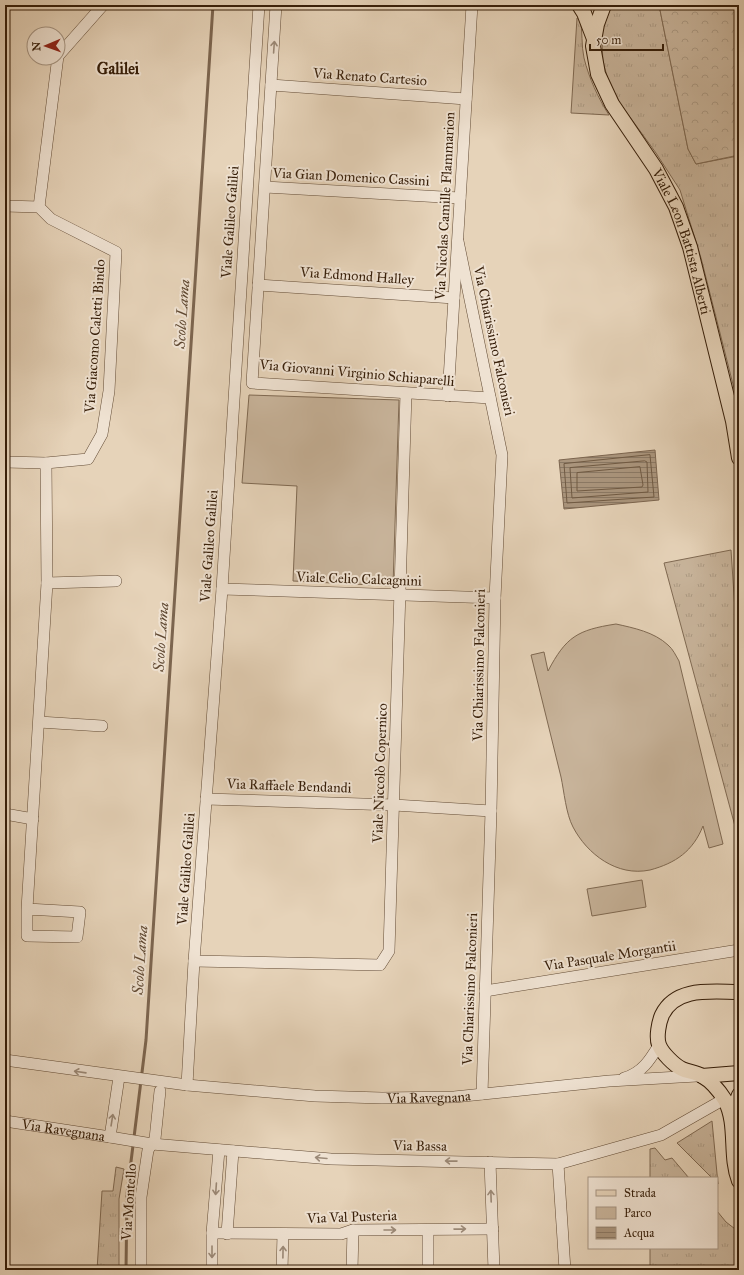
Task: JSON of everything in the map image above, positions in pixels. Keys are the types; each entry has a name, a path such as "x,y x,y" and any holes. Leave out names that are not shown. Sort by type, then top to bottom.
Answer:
{"main road":[{"name":"Viale Leon Battista Alberti","path":"579,5 584,13 594,39"},
{"name":"Viale Leon Battista Alberti","path":"604,5 594,39 594,58 598,74 612,104 656,169 676,207 690,247 731,414 739,458"},
{"path":"739,992 685,994 674,1000 665,1010 659,1023 659,1045 667,1056 682,1069 702,1076 721,1093 731,1116 735,1170 739,1181"},
{"name":"Via Ravegnana","path":"702,1076 739,1073"},
{"path":"731,1116 739,1095"}],"street":[{"path":"5,206 39,207 58,56 104,5"},
{"name":"Via Giovanni Virginio Schiaparelli","path":"276,5 252,383 490,398"},
{"name":"Via Nicolas Camille Flammarion","path":"448,396 472,5"},
{"name":"Viale Galileo Galilei","path":"187,1085 194,961 222,589 259,6"},
{"path":"258,31 275,31"},
{"name":"Via Renato Cartesio","path":"271,85 466,99"},
{"name":"Via Gian Domenico Cassini","path":"265,187 460,198"},
{"name":"Via Giacomo Caletti Bindo","path":"5,462 46,463 88,459 102,434 109,391 116,252 51,219 39,207"},
{"path":"245,223 262,225"},
{"name":"Via Chiarissimo Falconieri","path":"458,241 502,455 495,598 491,811 482,1094"},
{"name":"Via Edmond Halley","path":"258,285 454,298"},
{"path":"238,338 255,339"},
{"name":"Viale Niccolò Copernico","path":"194,961 380,965 389,951 406,393"},
{"path":"27,909 80,912 77,937 27,936 27,909 47,583 46,463"},
{"path":"47,583 116,581"},
{"name":"Viale Celio Calcagnini","path":"222,589 495,598"},
{"path":"39,722 102,726"},
{"name":"Via Raffaele Bendandi","path":"206,799 394,805 491,811"},
{"path":"5,814 33,819"},
{"name":"Via Pasquale Morgantii","path":"485,991 739,950"},
{"path":"609,1082 627,1077 640,1071 650,1060 659,1045"},
{"name":"Via Ravegnana","path":"5,1060 119,1077 161,1087 187,1085 315,1096 375,1098 449,1097 609,1082 702,1076"},
{"name":"Via Ravegnana","path":"5,1121 110,1137 119,1077"},
{"name":"Via Montello","path":"141,1270 141,1197 148,1150 155,1139 161,1087"},
{"name":"Via Bassa","path":"110,1137 152,1144 331,1159 558,1164 661,1135 719,1102"},
{"path":"212,1270 212,1234 219,1150"},
{"path":"227,1234 233,1151"},
{"path":"490,1162 494,1270"},
{"path":"558,1164 565,1270"},
{"name":"Via Val Pusteria","path":"212,1234 340,1234 353,1230 492,1229"},
{"path":"352,1270 353,1230"},
{"path":"428,1230 428,1270"},
{"path":"282,1270 283,1234"}],"green space":[{"path":"612,5 659,5 688,149 696,164 738,156 739,408 701,258 680,190 656,153 619,102 609,83 603,62 602,43 603,27"},
{"path":"659,5 739,5 739,155 696,164 688,149"},
{"path":"577,18 580,18 583,53 588,73 601,102 609,115 571,113"},
{"path":"249,395 399,400 393,586 293,581 297,486 242,483"},
{"path":"731,550 739,670 739,841 664,563"},
{"path":"616,624 644,631 656,637 670,647 679,661 723,844 709,848 703,826 699,835 689,849 676,860 650,870 626,870 615,867 604,861 586,846 573,827 567,809 561,777 531,655 544,652 548,671 554,659 574,637 591,629"},
{"path":"642,880 646,907 592,916 587,889"},
{"path":"712,1121 717,1177 711,1177 677,1143"},
{"path":"655,1148 665,1160 672,1158 688,1177 650,1177 650,1149"},
{"path":"116,1167 124,1169 119,1199 119,1270 97,1270 102,1191 113,1191"},
{"path":"718,1212 726,1222 739,1232 739,1270 650,1270 650,1249 718,1249"}],"water":[{"path":"655,450 659,500 564,509 559,460"}],"waterway":[{"name":"Scolo Lama","path":"126,1270 127,1194 146,1040 213,5"}],"district":[{"name":"Galilei","path":"118,68"}]}
